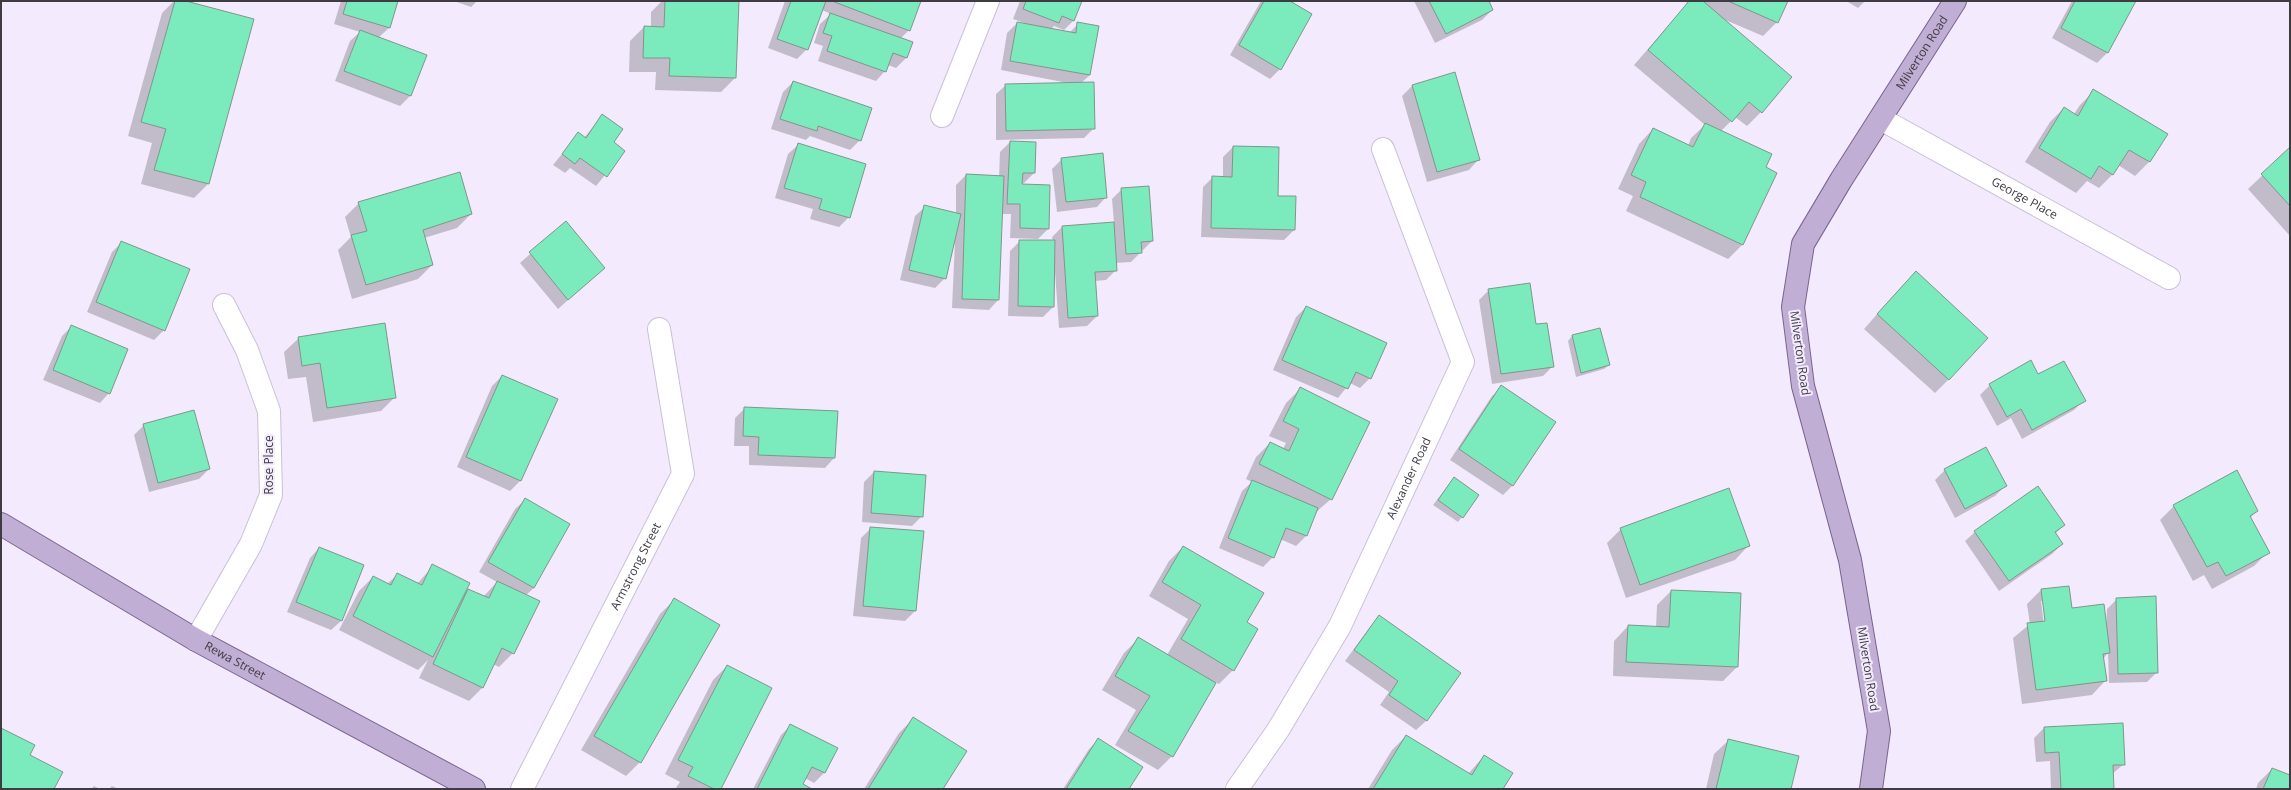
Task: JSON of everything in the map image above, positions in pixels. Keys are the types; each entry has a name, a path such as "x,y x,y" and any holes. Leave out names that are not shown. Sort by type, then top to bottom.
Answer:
{"main road":[{"name":"Milverton Road","path":"1871,789 1878,731 1850,560 1803,386 1793,307 1803,244 1841,180 1955,1"},
{"name":"Rewa Street","path":"1,524 196,640 474,789"}],"street":[{"path":"942,116 988,1"},
{"name":"George Place","path":"1881,119 2168,278"},
{"name":"Alexander Road","path":"1237,789 1278,730 1340,626 1463,362 1384,148"},
{"name":"Rose Place","path":"196,640 251,544 271,495 269,411 247,350 224,305"},
{"name":"Armstrong Street","path":"522,789 683,474 659,329"}],"building":[{"path":"175,1 186,1 254,19 209,184 154,170 166,129 141,122"},
{"path":"347,1 398,1 390,28 343,14"},
{"path":"665,1 739,1 736,78 669,76 670,58 643,58 644,26 664,27"},
{"path":"791,1 826,1 808,50 777,39"},
{"path":"832,1 921,1 910,31"},
{"path":"1026,1 1082,1 1074,21 1062,16 1059,23 1023,9"},
{"path":"1264,1 1290,1 1312,14 1281,70 1239,45"},
{"path":"1429,1 1489,1 1493,10 1446,34"},
{"path":"1689,1 1703,1 1792,77 1762,113 1749,102 1732,122 1648,50"},
{"path":"1728,1 1788,1 1778,23"},
{"path":"2075,1 2136,1 2108,53 2061,28"},
{"path":"830,13 913,42 907,58 893,53 886,72 827,51 832,36 823,33"},
{"path":"1017,22 1076,33 1077,22 1099,26 1090,75 1010,61"},
{"path":"360,30 427,55 411,96 344,71"},
{"path":"1455,72 1480,160 1437,172 1412,85"},
{"path":"793,81 872,108 861,141 818,126 817,131 780,119"},
{"path":"1094,82 1095,129 1006,131 1005,84"},
{"path":"2093,89 2168,134 2150,162 2129,150 2113,175 2099,166 2091,179 2039,148 2064,107 2078,116"},
{"path":"602,114 623,129 614,142 625,151 607,177 580,158 575,164 562,154 578,132 586,138"},
{"path":"1705,123 1772,154 1766,167 1777,173 1743,245 1640,197 1646,182 1631,175 1653,128 1693,147"},
{"path":"1010,141 1036,142 1035,173 1023,173 1022,184 1050,185 1049,229 1020,228 1020,204 1007,204"},
{"path":"798,143 866,164 850,218 819,209 822,199 784,188"},
{"path":"1233,146 1279,147 1278,196 1296,196 1295,230 1211,228 1212,176 1232,177"},
{"path":"2290,147 2290,206 2261,174"},
{"path":"1103,153 1107,198 1066,202 1061,158"},
{"path":"460,172 472,214 423,230 433,265 366,285 351,235 367,231 358,202"},
{"path":"966,174 1004,176 999,300 962,299"},
{"path":"1149,186 1153,241 1141,242 1142,253 1126,254 1121,188"},
{"path":"924,205 961,214 946,279 909,270"},
{"path":"566,221 605,268 568,300 529,252"},
{"path":"1114,222 1117,271 1095,272 1098,316 1068,318 1062,226"},
{"path":"1019,240 1055,240 1054,307 1018,306"},
{"path":"121,241 190,269 165,331 96,302"},
{"path":"1916,271 1988,338 1949,380 1877,314"},
{"path":"1530,283 1536,324 1547,323 1554,367 1501,374 1488,289"},
{"path":"1306,306 1387,343 1371,379 1356,372 1348,389 1282,360"},
{"path":"385,323 396,398 327,408 320,363 302,366 298,337"},
{"path":"71,325 128,349 110,394 53,370"},
{"path":"1600,328 1610,365 1581,373 1572,335"},
{"path":"2031,360 2038,374 2064,361 2086,401 2032,430 2021,409 2007,417 1989,384"},
{"path":"502,375 558,399 521,481 466,457"},
{"path":"1501,385 1556,422 1513,486 1459,449"},
{"path":"1300,387 1370,422 1332,500 1259,464 1270,442 1289,451 1299,429 1283,421"},
{"path":"744,407 838,411 835,458 758,455 759,437 743,436"},
{"path":"194,410 210,469 158,483 143,424"},
{"path":"1986,447 2007,486 1965,509 1944,469"},
{"path":"2237,470 2258,511 2250,516 2270,553 2226,576 2218,562 2207,567 2173,505"},
{"path":"874,471 926,475 923,517 871,513"},
{"path":"1454,477 1479,495 1463,518 1438,500"},
{"path":"1252,480 1318,508 1307,536 1286,528 1274,558 1228,538"},
{"path":"2038,486 2065,525 2055,532 2063,544 2009,581 1974,531"},
{"path":"1729,488 1750,546 1640,585 1620,528"},
{"path":"525,498 570,524 534,588 488,562"},
{"path":"870,527 924,531 916,611 863,606"},
{"path":"1183,546 1264,593 1247,622 1258,629 1234,671 1181,639 1201,605 1162,582"},
{"path":"319,547 364,565 342,621 296,602"},
{"path":"432,564 470,583 433,657 353,616 373,576 391,585 397,573 422,585"},
{"path":"497,581 540,601 514,654 502,648 483,688 433,664 468,589 489,598"},
{"path":"2069,586 2072,608 2104,604 2110,653 2103,654 2107,681 2036,690 2027,623 2045,621 2041,589"},
{"path":"1671,590 1741,593 1738,667 1626,662 1628,625 1669,627"},
{"path":"2156,596 2158,673 2118,674 2116,598"},
{"path":"674,598 720,625 641,763 594,736"},
{"path":"1379,615 1461,673 1427,721 1389,695 1398,681 1354,650"},
{"path":"1138,637 1216,683 1173,757 1128,731 1150,696 1115,676"},
{"path":"727,665 772,688 721,789 714,789 688,776 693,767 678,760"},
{"path":"913,717 967,751 943,789 868,789"},
{"path":"2123,723 2125,765 2113,765 2114,789 2061,789 2059,752 2045,753 2044,727"},
{"path":"790,724 838,748 825,773 812,767 803,784 812,789 757,789"},
{"path":"1,728 35,745 30,755 63,772 54,789 1,789"},
{"path":"1406,735 1472,775 1484,755 1513,773 1503,789 1373,789"},
{"path":"1098,738 1143,767 1129,789 1066,789"},
{"path":"1728,739 1799,756 1791,789 1716,789"},
{"path":"2272,768 2290,775 2290,789 2263,789"}]}
